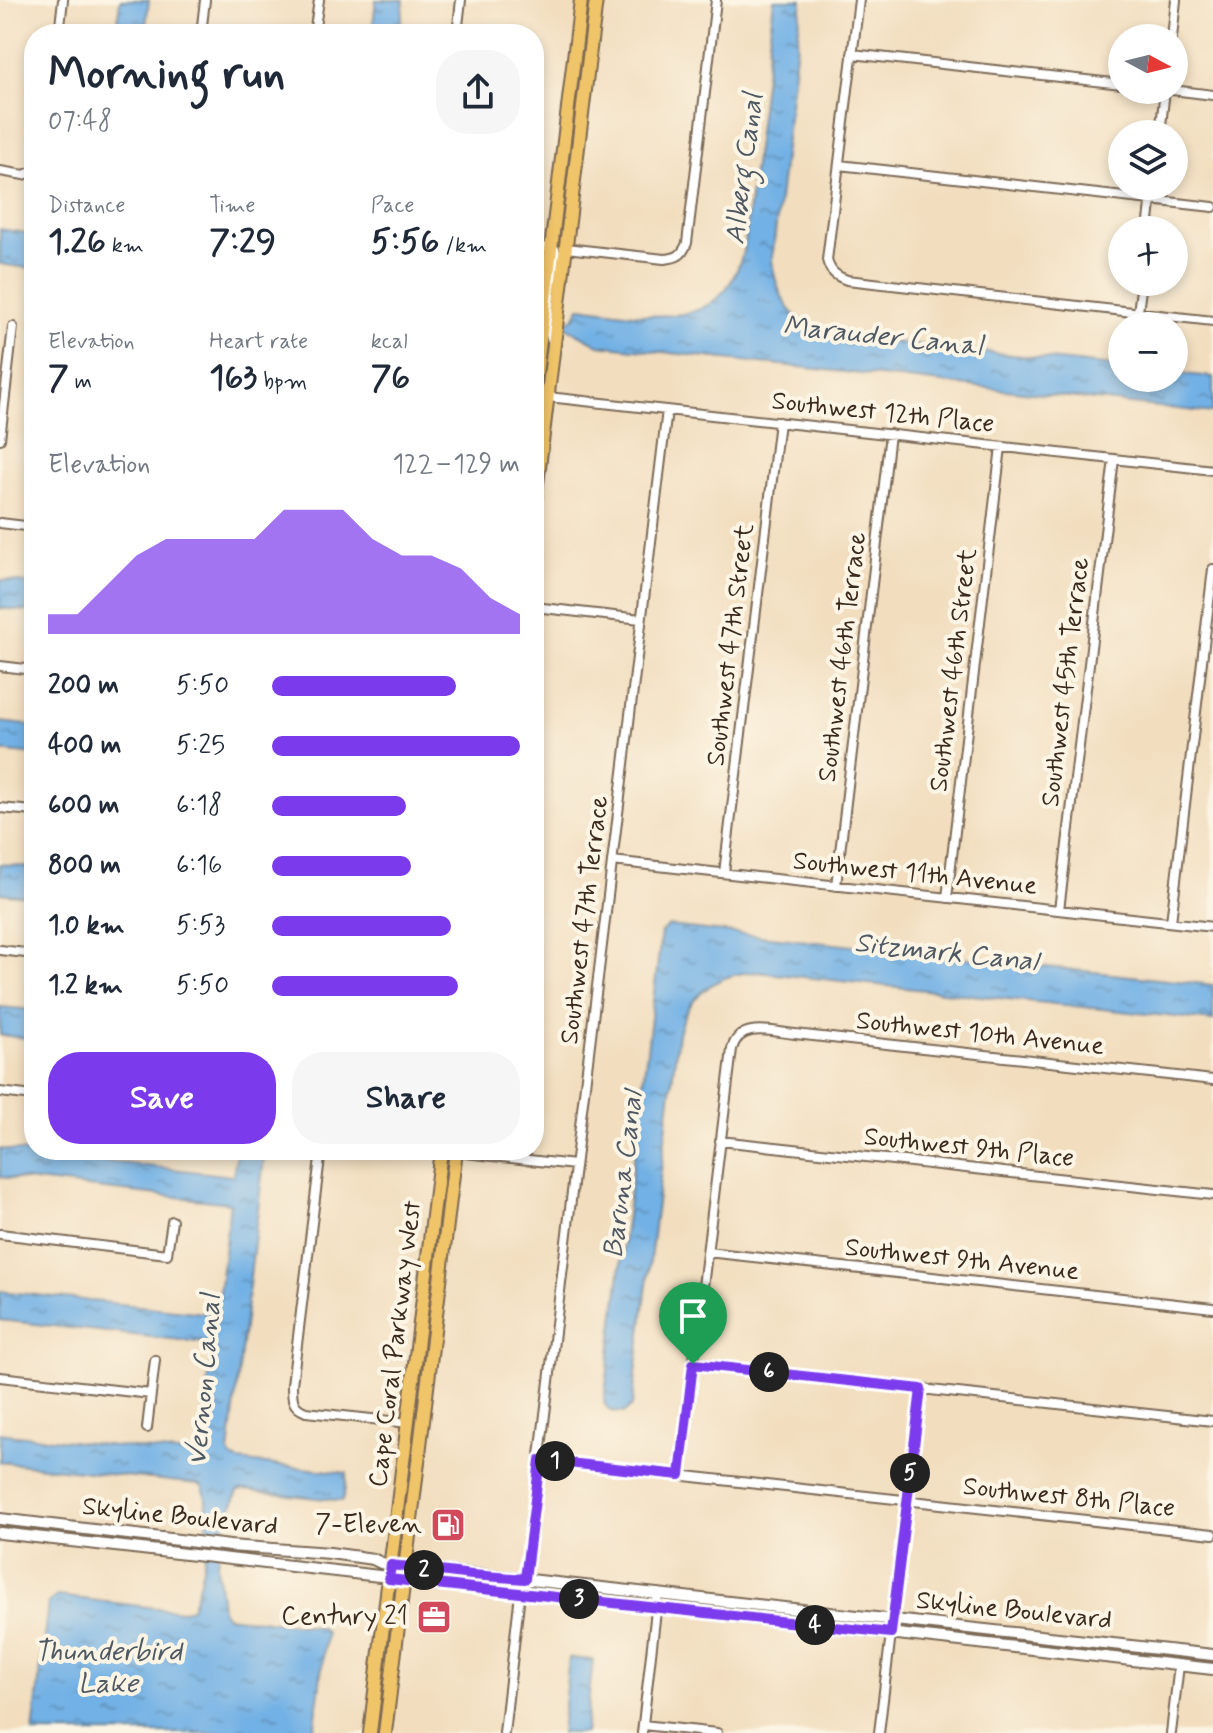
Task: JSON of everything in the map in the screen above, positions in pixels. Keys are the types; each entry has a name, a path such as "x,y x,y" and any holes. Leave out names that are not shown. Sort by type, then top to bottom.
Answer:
{"main road":[{"path":"544,311 581,0"},
{"path":"544,429 596,0"},
{"path":"576,46 580,75 572,139 578,144"},
{"name":"Cape Coral Parkway West","path":"370,1733 440,1160"},
{"name":"Cape Coral Parkway West","path":"385,1733 455,1160"}],"street":[{"path":"60,24 63,0"},
{"path":"202,24 205,0"},
{"path":"315,24 319,0"},
{"path":"458,24 461,0"},
{"path":"566,248 664,259 675,259 683,254 687,243 716,0"},
{"path":"859,0 827,260 829,269 847,280 1138,312 1140,296"},
{"path":"1173,24 1176,0"},
{"path":"852,54 1108,82"},
{"path":"1188,92 1213,95"},
{"path":"839,165 1108,195"},
{"path":"0,171 24,175"},
{"path":"1150,216 1152,200 1213,207"},
{"path":"544,247 556,251 558,262 549,331 554,344"},
{"path":"1188,318 1213,321"},
{"path":"0,439 13,327"},
{"name":"Southwest 12th Place","path":"548,397 1213,470"},
{"name":"Southwest 47th Terrace","path":"525,1579 667,410"},
{"name":"Southwest 47th Street","path":"724,873 779,422"},
{"name":"Southwest 46th Terrace","path":"836,886 890,434"},
{"name":"Southwest 46th Street","path":"947,898 1001,447"},
{"name":"Southwest 45th Terrace","path":"1059,910 1114,459"},
{"path":"0,523 24,526"},
{"path":"1171,922 1213,569"},
{"path":"544,608 641,619"},
{"path":"0,666 24,669"},
{"path":"0,808 24,810"},
{"name":"Southwest 11th Avenue","path":"612,861 1213,927"},
{"path":"0,950 24,953"},
{"name":"Southwest 10th Avenue","path":"720,1141 734,1040 751,1030 1213,1080"},
{"path":"0,1092 24,1095"},
{"path":"680,1475 720,1141"},
{"name":"Southwest 9th Place","path":"720,1141 1213,1195"},
{"path":"320,1160 292,1402 306,1412 409,1423"},
{"path":"532,1160 575,1165"},
{"path":"0,1234 167,1254 172,1221"},
{"name":"Southwest 9th Avenue","path":"707,1252 1213,1308"},
{"path":"147,1428 155,1360"},
{"path":"693,1364 1213,1421"},
{"path":"0,1377 151,1394"},
{"path":"879,1733 921,1389"},
{"name":"Southwest 8th Place","path":"540,1460 1213,1534"},
{"path":"0,1532 1,1519"},
{"name":"Skyline Boulevard","path":"1,1519 222,1545 339,1554 373,1559 405,1574 462,1586 1213,1669"},
{"name":"Skyline Boulevard","path":"0,1532 389,1579 405,1574 525,1579 1213,1655"},
{"path":"462,1586 512,1587 525,1579"},
{"path":"504,1733 521,1593 540,1586 583,1592 612,1589"},
{"path":"658,1593 642,1729 717,1733"},
{"path":"1171,1733 1181,1651"}],"water":[{"path":"120,0 149,0 146,24 117,24"},
{"path":"376,0 404,0 401,24 373,24"},
{"path":"774,0 802,0 772,260 779,289 791,311 811,326 839,336 1108,365 1108,392 1188,392 1188,374 1213,377 1213,413 599,345 568,328 544,325 544,318 569,321 580,307 657,316 680,314 702,308 720,296 734,277 744,248"},
{"path":"0,229 24,233 24,268 0,264"},
{"path":"0,580 24,583 24,611 0,608"},
{"path":"0,722 24,725 24,754 0,751"},
{"path":"0,864 24,867 24,896 0,893"},
{"path":"669,926 1213,985 1213,1021 758,972 730,976 707,988 689,1007 678,1033 632,1406 624,1413 610,1411 604,1403 661,932"},
{"path":"0,1007 24,1009 24,1038 0,1035"},
{"name":"Thunderbird Lake","path":"0,1149 24,1152 24,1160 95,1160 233,1176 235,1160 264,1160 229,1453 238,1461 347,1473 343,1501 238,1491 220,1539 217,1564 222,1609 226,1616 319,1627 326,1633 314,1733 33,1733 48,1603 57,1596 181,1611 191,1608 206,1548 206,1498 202,1486 197,1484 0,1462 0,1433 195,1455 200,1448 212,1348 206,1343 0,1320 0,1291 213,1314 217,1310 230,1203 0,1177"},
{"path":"569,1658 593,1660 585,1733 561,1733"}],"place":[{"name":"7-Eleven","path":"448,1525"},
{"name":"Century 21","path":"434,1617"}],"route":[{"path":"693,1364 921,1389 891,1633 389,1579 391,1565 525,1579 540,1460 680,1475 693,1364"}],"water label":[{"name":"Alberg Canal","path":"745,169"},
{"name":"Marauder Canal","path":"883,337"},
{"name":"Sitzmark Canal","path":"946,953"},
{"name":"Baruna Canal","path":"624,1175"},
{"name":"Vernon Canal","path":"205,1380"}]}
